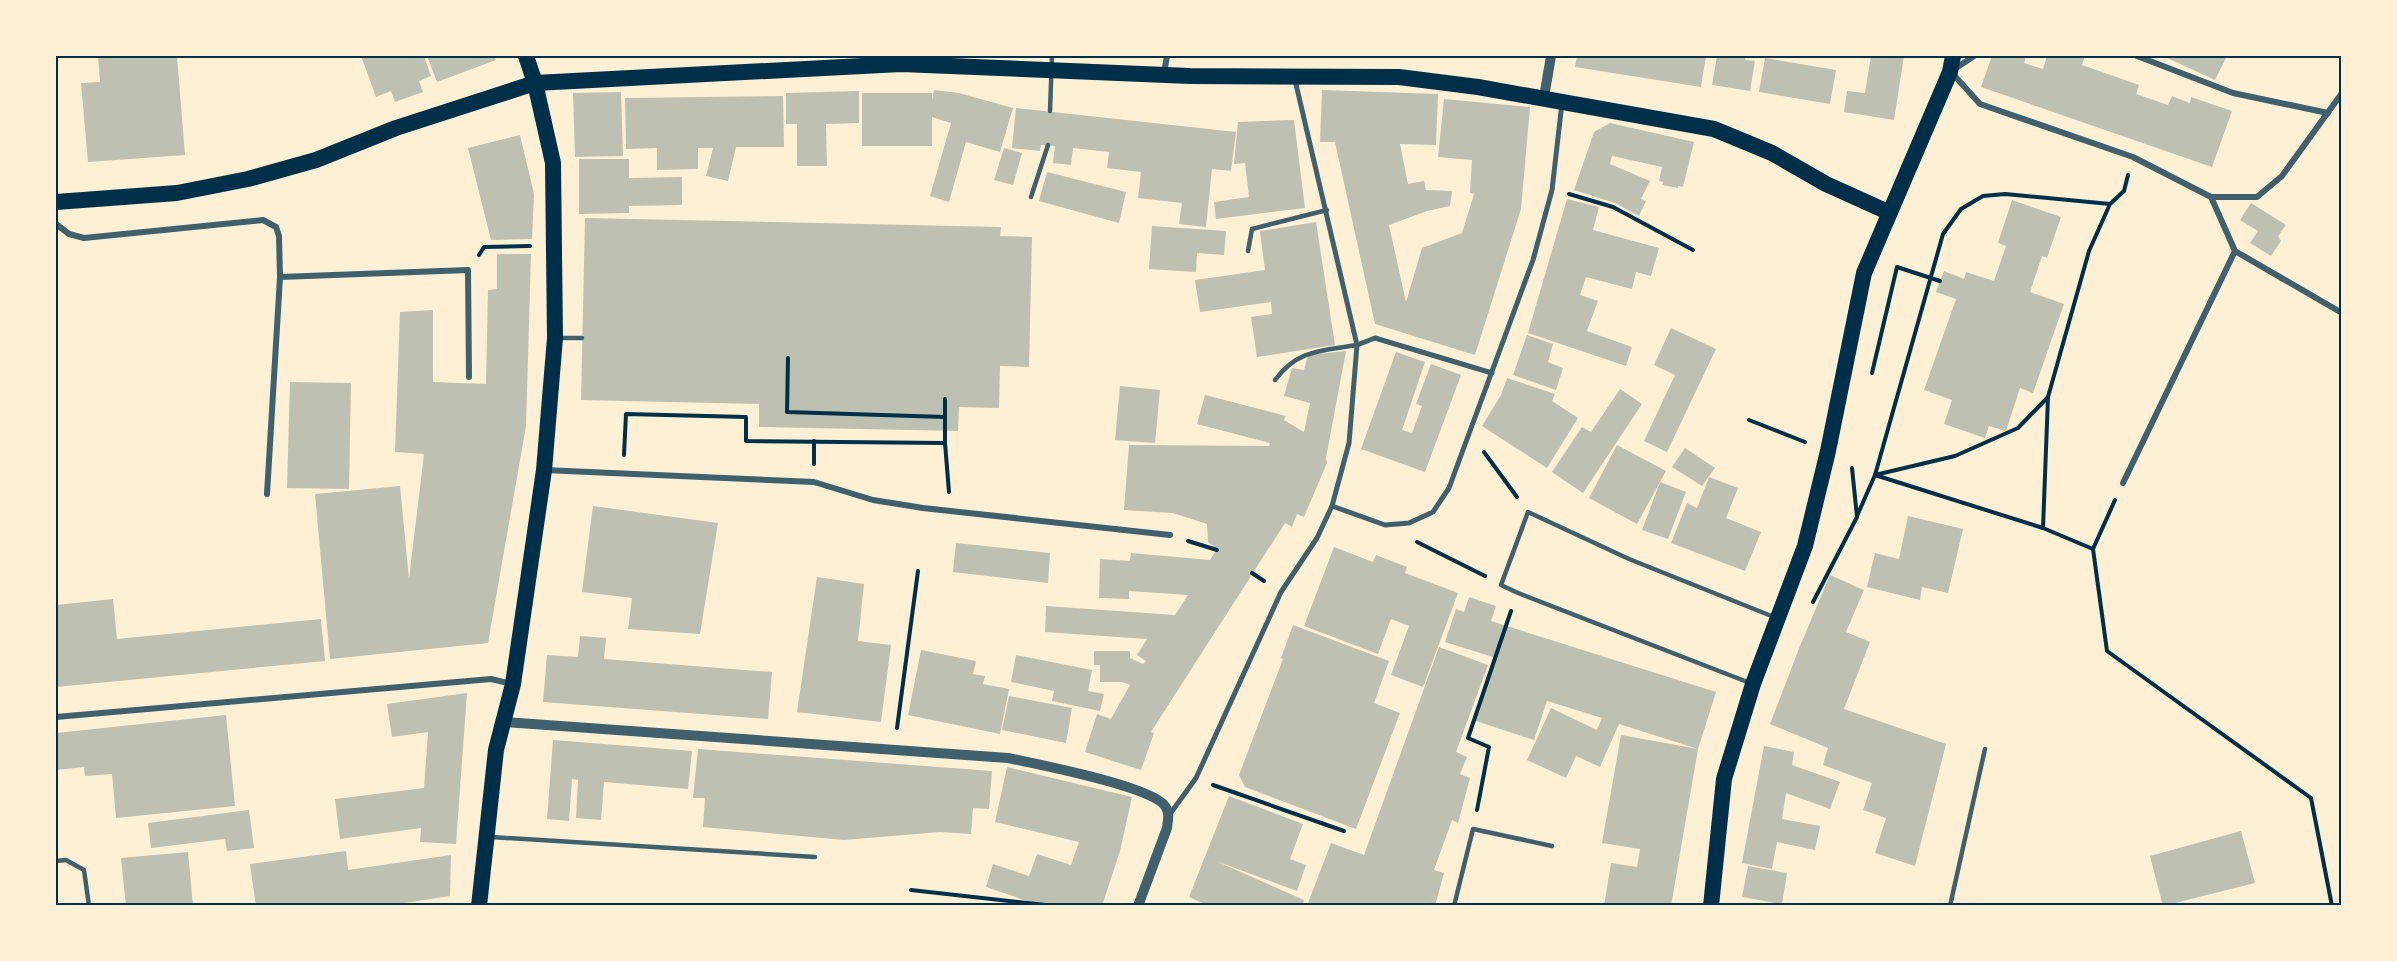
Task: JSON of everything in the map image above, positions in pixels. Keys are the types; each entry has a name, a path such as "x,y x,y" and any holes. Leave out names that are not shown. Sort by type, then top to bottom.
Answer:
{"highway":[{"path":"479,906 496,750 513,684 543,470 555,338 552,162 536,83 526,56"},
{"path":"56,202 177,193 248,179 316,160 396,128 536,83 901,64 1051,62 1190,76 1399,77 1544,97 1714,129 1772,153 1826,184 1888,212"},
{"path":"1711,906 1724,779 1753,684 1805,546 1828,451 1864,273 1951,64"}],"street":[{"path":"1164,73 1167,56"},
{"path":"1544,97 1551,56"},
{"path":"1942,56 1951,64 1980,104 2133,157 2211,197 2257,197 2282,176 2342,93"},
{"path":"1951,64 1974,56"},
{"path":"2137,56 2233,93 2328,113"},
{"path":"1138,906 1167,828 1169,816 1196,778 1281,592 1317,538 1332,507 1349,443 1357,345 1295,78"},
{"path":"1332,507 1385,525 1409,523 1433,512 1449,488 1533,260 1552,190 1562,101"},
{"path":"2211,197 2235,251 2342,313"},
{"path":"56,224 69,234 84,238 263,220 276,227 279,236 280,277 267,494"},
{"path":"2123,483 2235,251"},
{"path":"280,277 468,270 469,376"},
{"path":"1357,345 1375,338 1492,373"},
{"path":"543,470 814,482 873,500 1170,535"},
{"path":"56,717 491,679 513,684"},
{"path":"503,722 1008,758 1085,775 1152,796 1164,805 1169,816"}],"lane":[{"path":"1050,111 1051,62"},
{"path":"1032,197 1048,145"},
{"path":"1248,252 1252,229 1327,210"},
{"path":"555,338 582,338"},
{"path":"1275,380 1286,365 1306,354 1357,345"},
{"path":"1753,684 1501,585 1528,512 1629,559 1779,619"},
{"path":"1950,906 1985,749"},
{"path":"1454,906 1473,829 1552,846"},
{"path":"488,837 815,857"},
{"path":"56,861 66,860 84,870 89,906"}],"path":[{"path":"2043,528 2048,397 2089,251 2110,204 2124,191 2133,157"},
{"path":"1552,190 1613,207 1694,250"},
{"path":"1857,517 1875,475 1943,234 1961,208 1983,196 2005,194 2110,204"},
{"path":"484,248 555,246"},
{"path":"1897,267 1940,281"},
{"path":"789,357 787,412 945,417"},
{"path":"1875,475 1955,456 2018,428 2048,397"},
{"path":"945,399 945,442 951,511"},
{"path":"623,473 626,414 746,417 746,441 945,442"},
{"path":"1749,420 1828,451"},
{"path":"1470,434 1528,512"},
{"path":"1875,475 2043,528 2093,549"},
{"path":"2123,483 2093,549 2107,651 2311,798 2332,906"},
{"path":"1385,525 1501,585"},
{"path":"1170,535 1216,550"},
{"path":"894,749 918,571"},
{"path":"1473,829 1489,747 1468,738 1518,593"},
{"path":"1196,778 1344,831"},
{"path":"911,890 1055,906"}],"building":[{"path":"98,56 177,56 185,155 88,162 81,83 100,82"},
{"path":"361,56 424,56 431,76 419,81 423,92 395,102 391,91 376,97"},
{"path":"427,56 494,56 496,60 437,82"},
{"path":"1577,56 1706,56 1701,87 1575,67"},
{"path":"1717,56 1746,56 1745,60 1755,61 1750,91 1712,85"},
{"path":"1871,56 1904,56 1894,120 1844,112 1847,91 1865,93"},
{"path":"1992,56 2026,56 2024,63 2043,69 2047,56 2085,56 2082,65 2139,85 2136,94 2168,105 2172,96 2190,103 2191,97 2232,111 2212,167 1981,87"},
{"path":"2163,56 2227,56 2215,80"},
{"path":"1765,58 1836,70 1830,104 1759,92"},
{"path":"934,90 959,93 1013,108 1000,152 966,142 949,202 930,196 951,123 932,117 932,146 862,146 862,93 932,93 932,100"},
{"path":"1322,90 1438,94 1436,145 1400,144 1408,184 1424,181 1426,190 1452,191 1450,206 1427,211 1389,225 1406,302 1422,248 1462,233 1474,194 1470,193 1472,160 1438,157 1444,99 1530,107 1521,209 1475,355 1375,324 1335,142 1320,142"},
{"path":"859,91 859,123 826,124 827,166 797,166 797,124 786,124 786,93"},
{"path":"621,92 623,156 575,157 573,93"},
{"path":"783,96 784,147 736,147 728,181 706,176 713,148 698,148 698,169 657,170 657,148 626,149 625,98"},
{"path":"1016,108 1236,132 1231,171 1212,169 1206,227 1179,224 1182,203 1138,198 1141,172 1107,168 1109,152 1073,148 1071,165 1053,163 1055,146 1041,145 1040,151 1012,148"},
{"path":"1294,120 1305,208 1216,219 1214,202 1249,197 1245,163 1234,164 1238,122"},
{"path":"1610,123 1694,142 1683,187 1678,186 1678,188 1662,185 1663,182 1659,181 1662,167 1612,156 1610,164 1650,181 1641,199 1646,201 1639,216 1615,203 1574,190 1594,132"},
{"path":"520,135 534,194 532,239 491,240 468,148"},
{"path":"1004,148 1022,153 1013,185 994,180"},
{"path":"579,159 629,159 629,178 682,177 682,205 629,206 629,213 579,214"},
{"path":"1047,172 1126,192 1119,223 1039,201"},
{"path":"1567,199 1599,207 1593,230 1659,248 1651,276 1636,272 1632,289 1586,277 1580,295 1598,301 1587,331 1632,347 1626,366 1528,333"},
{"path":"2012,200 2061,217 2047,258 2042,256 2030,292 2064,304 2033,393 2020,388 2006,431 1989,426 1985,438 1944,424 1952,400 1924,390 1956,299 1936,292 1944,271 1964,279 1966,272 1994,281 2006,246 1998,243"},
{"path":"2251,203 2286,225 2278,236 2281,241 2271,256 2250,243 2258,231 2240,220"},
{"path":"585,218 1001,227 1000,236 1032,237 1029,367 1000,366 999,408 959,407 958,431 759,427 759,404 581,400"},
{"path":"1316,222 1335,345 1257,357 1251,317 1272,314 1271,302 1200,312 1195,280 1265,270 1260,231"},
{"path":"1152,226 1226,231 1224,255 1197,253 1196,272 1149,269"},
{"path":"497,254 531,254 526,426 488,643 330,659 315,494 400,486 409,579 424,454 395,452 400,312 433,310 433,382 486,384 488,290 497,289"},
{"path":"1671,328 1716,349 1667,452 1644,441 1675,375 1654,365"},
{"path":"1527,335 1553,344 1548,362 1563,368 1556,390 1513,375"},
{"path":"1346,351 1326,458 1327,463 1304,517 1297,514 1292,527 1285,523 1151,732 1154,733 1141,770 1085,752 1097,714 1111,719 1130,685 1122,682 1100,682 1100,665 1094,665 1094,651 1130,651 1130,658 1143,664 1146,661 1137,655 1147,639 1045,632 1046,606 1175,615 1188,595 1129,591 1129,599 1099,598 1100,559 1130,561 1131,553 1210,560 1217,549 1208,542 1207,524 1173,513 1124,510 1129,445 1269,446 1270,443 1197,424 1205,395 1286,416 1284,420 1304,432 1310,403 1284,396 1292,368 1304,370 1308,355"},
{"path":"1396,352 1425,362 1402,430 1412,433 1422,406 1416,404 1431,364 1461,375 1425,472 1361,449"},
{"path":"1507,378 1555,394 1552,401 1578,418 1547,468 1482,426 1501,395"},
{"path":"290,382 351,383 349,489 287,488"},
{"path":"1120,386 1160,390 1155,443 1115,440"},
{"path":"1620,389 1642,404 1583,493 1552,472 1582,427 1591,432"},
{"path":"1617,445 1666,471 1637,524 1589,498"},
{"path":"1685,448 1715,468 1702,486 1672,467"},
{"path":"1709,477 1738,488 1726,518 1761,532 1745,571 1671,543 1687,503 1697,508"},
{"path":"1660,482 1686,492 1668,539 1642,530"},
{"path":"593,506 718,523 700,634 628,629 632,598 582,592"},
{"path":"1908,516 1963,529 1948,593 1922,587 1920,600 1867,587 1875,553 1899,559"},
{"path":"956,543 1050,553 1048,583 953,572"},
{"path":"1334,547 1373,562 1376,555 1407,567 1405,573 1458,593 1423,687 1391,675 1409,626 1391,619 1378,654 1304,626"},
{"path":"1830,575 1864,590 1846,632 1870,642 1844,709 1946,744 1915,866 1875,853 1886,818 1863,810 1872,783 1823,765 1828,748 1770,724"},
{"path":"817,577 864,584 858,641 891,645 881,722 797,712"},
{"path":"1469,597 1496,606 1491,621 1716,692 1698,749 1619,724 1600,767 1576,756 1566,778 1527,760 1551,708 1597,730 1602,718 1547,701 1534,740 1476,721 1496,658 1445,642 1456,609 1464,612"},
{"path":"113,599 117,639 321,619 325,661 56,687 56,605"},
{"path":"1293,625 1389,661 1374,703 1400,713 1356,829 1245,787 1239,775 1283,659 1281,658"},
{"path":"580,636 606,638 604,659 772,672 768,719 543,702 547,655 578,657"},
{"path":"1439,647 1488,665 1456,752 1467,757 1460,774 1470,778 1458,823 1452,820 1434,870 1444,873 1435,906 1316,906 1308,903 1331,843 1364,855"},
{"path":"921,650 976,661 973,674 985,676 983,684 1009,689 1000,734 908,715"},
{"path":"1016,655 1092,670 1088,691 1104,694 1100,711 1052,701 1054,691 1011,682"},
{"path":"467,693 456,844 420,842 421,828 340,839 335,799 424,788 428,732 392,737 387,704"},
{"path":"1009,696 1072,708 1066,743 1002,730"},
{"path":"226,715 235,806 116,818 112,774 85,776 84,767 56,770 56,733"},
{"path":"1621,735 1698,749 1671,906 1604,906 1611,863 1637,867 1640,849 1602,843"},
{"path":"553,740 692,751 688,789 604,782 601,820 576,818 578,780 572,779 569,821 547,819"},
{"path":"1764,746 1794,752 1792,765 1840,782 1830,809 1786,793 1782,819 1820,826 1815,850 1777,842 1772,869 1742,863"},
{"path":"698,749 992,771 989,809 973,808 971,834 940,832 844,840 703,827 705,798 693,798"},
{"path":"1007,767 1132,797 1120,851 1102,906 1042,906 986,887 993,864 1029,876 1037,854 1071,865 1079,842 995,822"},
{"path":"1229,796 1303,824 1290,859 1306,865 1297,891 1216,861 1304,900 1302,906 1209,906 1189,897"},
{"path":"249,810 254,848 227,851 225,839 151,848 148,823"},
{"path":"2241,831 2255,883 2163,906 2150,856"},
{"path":"346,851 348,870 451,855 450,896 385,906 256,906 250,864"},
{"path":"188,852 193,906 126,906 121,858"},
{"path":"1748,866 1787,873 1782,904 1742,897"}]}
